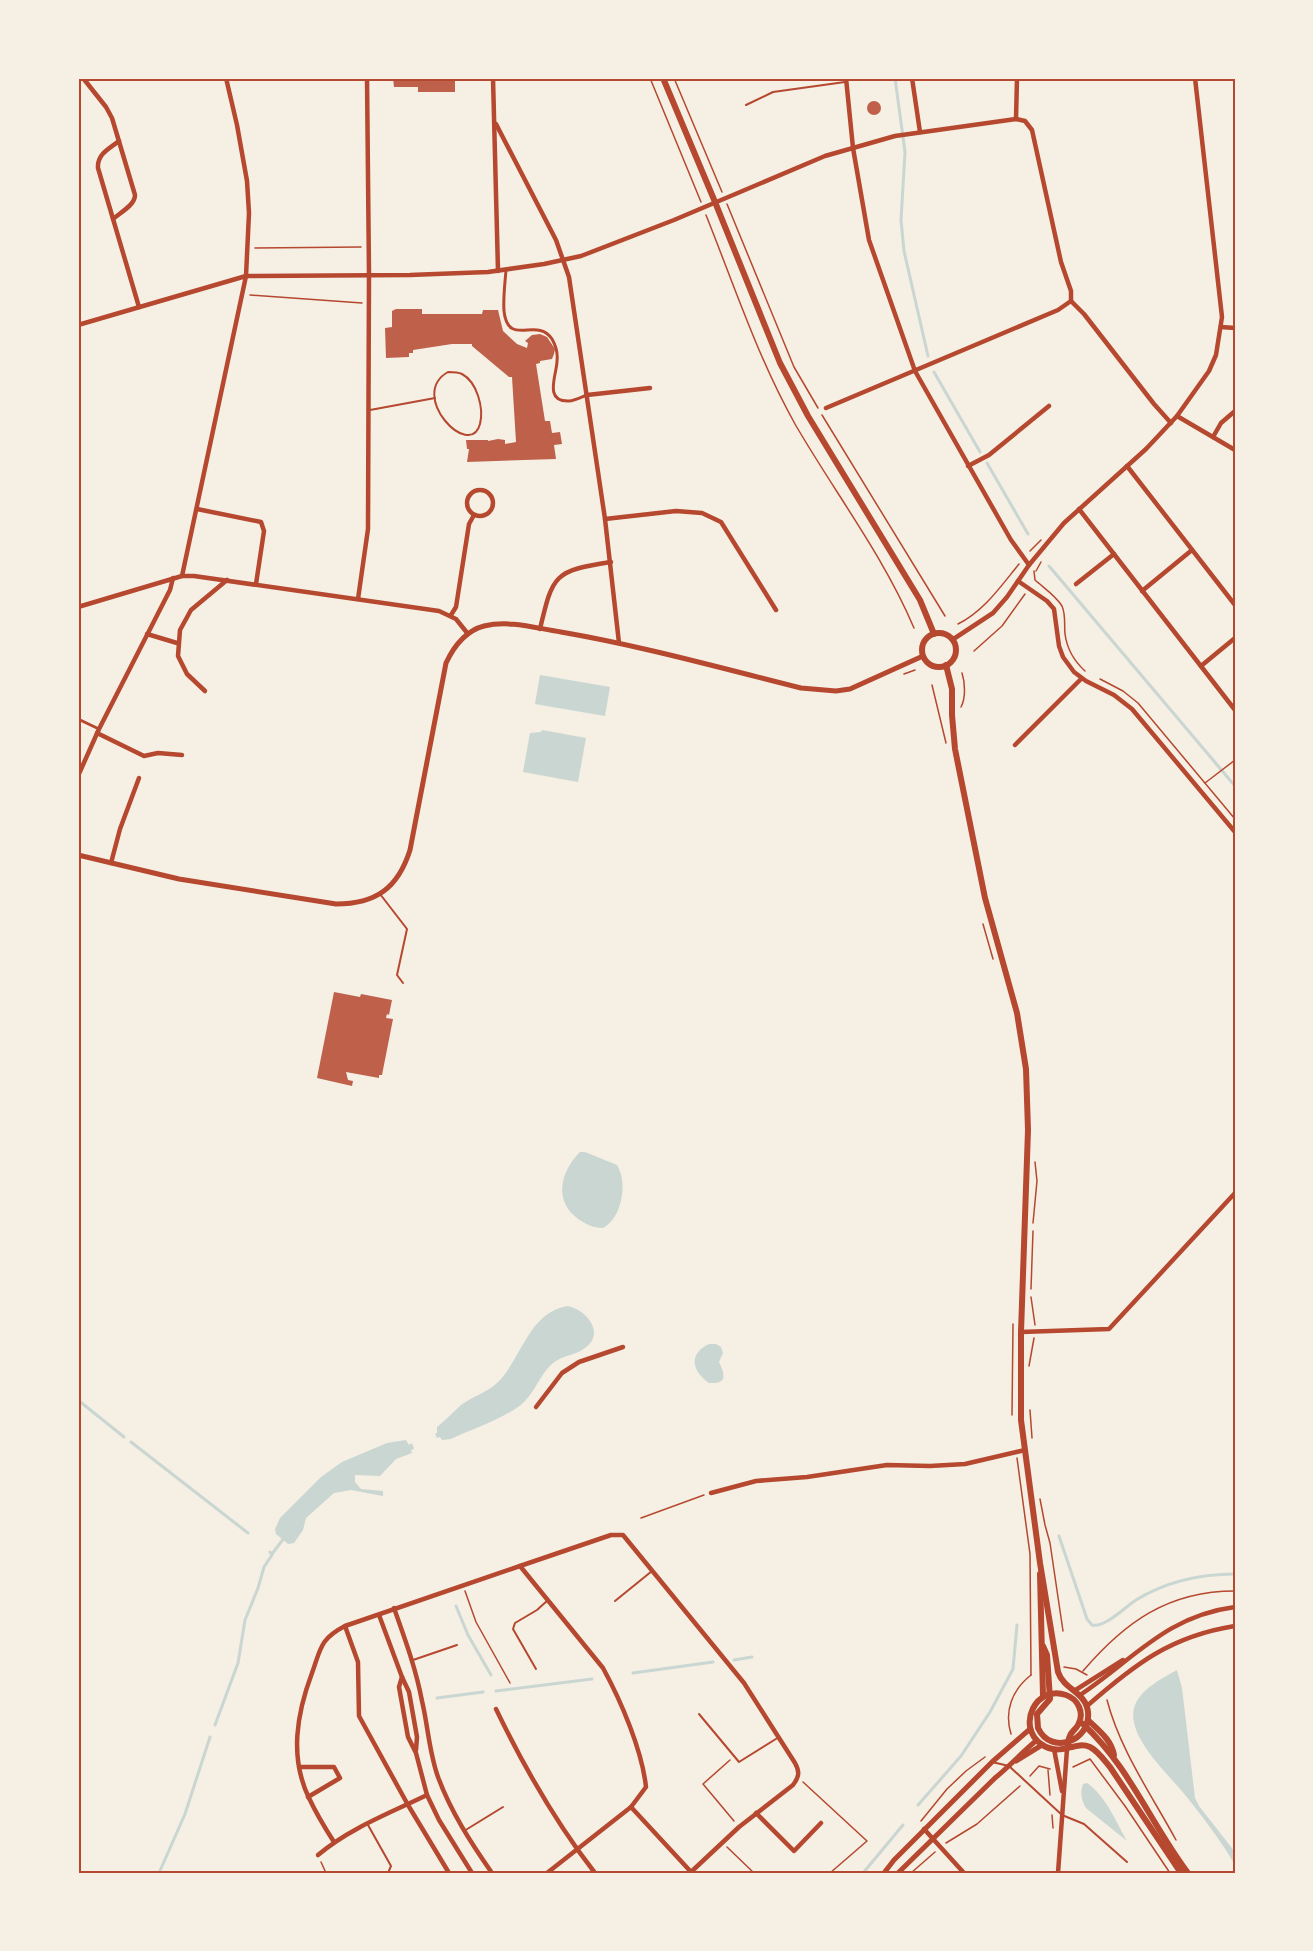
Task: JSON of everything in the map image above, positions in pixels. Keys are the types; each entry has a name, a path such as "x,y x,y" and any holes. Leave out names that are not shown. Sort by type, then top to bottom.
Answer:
{"main road":[{"path":"663,78 780,363 808,416 920,600 934,634"},
{"path":"934,634 947,636 955,647 955,655 946,665 932,666 923,656 924,643 934,634"},
{"path":"946,665 952,689 955,749 992,928 1017,1013 1026,1069 1028,1130 1020,1391 1025,1450 1040,1563 1057,1666 1062,1681 1077,1693 1087,1706 1087,1723 1079,1737 1068,1746"},
{"path":"1040,1563 1042,1670 1048,1702 1037,1714 1038,1728 1044,1737 1068,1746"},
{"path":"1043,1646 1047,1655 1047,1695"},
{"path":"1073,1699 1077,1693"},
{"path":"1068,1746 1070,1734 1080,1721 1080,1709 1073,1699 1062,1694 1047,1695 1033,1706 1030,1713 1030,1729 1036,1740 1054,1749 1068,1746 1091,1747 1110,1767 1181,1873"},
{"path":"1080,1721 1087,1723 1115,1758 1171,1850 1188,1873"},
{"path":"1036,1740 1044,1737"}],"street":[{"path":"83,78 112,118 135,195 135,200 113,219"},
{"path":"182,576 246,276 249,213 247,181 226,78"},
{"path":"358,599 368,530 367,78"},
{"path":"494,78 498,271"},
{"path":"912,78 918,132"},
{"path":"1016,119 1017,78"},
{"path":"952,640 993,613 1057,531 1171,423 1209,371 1216,355 1222,317 1195,78"},
{"path":"846,80 853,148 869,240 915,371 968,466 1029,565"},
{"path":"78,325 246,276 410,275 498,271 581,256 825,156 895,136 1016,119 1025,121 1032,130 1061,262 1071,291 1071,301 1084,314 1171,423"},
{"path":"496,124 564,259 569,277 605,519 619,643"},
{"path":"119,141 100,155 97,161 139,307"},
{"path":"506,270 504,312 510,327 516,331 540,329 548,333 556,346 557,362 552,384 554,393 560,399 569,401 587,395 650,388"},
{"path":"826,408 1058,310 1071,301"},
{"path":"1221,327 1235,328"},
{"path":"968,466 989,454 1049,406"},
{"path":"1213,437 1221,423 1235,411"},
{"path":"1177,416 1235,450"},
{"path":"1127,466 1235,605"},
{"path":"479,489 488,492 493,499 493,508 487,515 474,515 466,504 468,496 479,489"},
{"path":"197,509 261,522 264,531 256,584"},
{"path":"1079,509 1235,710"},
{"path":"605,519 676,511 702,513 721,522 776,610"},
{"path":"451,615 456,607 469,524 474,515"},
{"path":"1142,591 1192,550"},
{"path":"1076,584 1114,554"},
{"path":"540,629 549,592 556,582 575,568 610,562"},
{"path":"78,607 182,576 227,580 439,611 451,615 468,634"},
{"path":"78,776 98,731 170,590 173,578"},
{"path":"205,692 187,674 178,656 177,643 180,630 191,610 227,580"},
{"path":"1018,581 1054,609 1059,646 1063,657 1081,678 1114,695 1132,709 1235,832"},
{"path":"78,855 179,879 336,904 362,902 380,894 389,887 406,863 410,849 442,674 451,652 476,628 498,623 540,629 619,643 801,688 836,691 850,689 923,656"},
{"path":"147,634 177,643"},
{"path":"1201,666 1235,638"},
{"path":"1015,745 1081,678"},
{"path":"78,719 144,756 158,753 182,755"},
{"path":"111,863 120,829 139,778"},
{"path":"1021,1332 1109,1329 1235,1193"},
{"path":"536,1407 562,1373 579,1362 623,1347"},
{"path":"711,1493 756,1481 807,1477 887,1465 950,1466 1025,1450"},
{"path":"334,1842 308,1797 299,1767 298,1723 309,1680 327,1636 345,1626 394,1608 611,1535 623,1535 744,1683 799,1770 798,1778 793,1785 739,1827 692,1872 631,1808"},
{"path":"520,1566 603,1668 644,1766 646,1788 631,1808 547,1873"},
{"path":"1077,1693 1114,1670 1128,1657 1173,1626 1199,1615 1235,1607"},
{"path":"394,1608 413,1660 437,1776 464,1831 492,1873"},
{"path":"379,1615 409,1692 417,1737 416,1753"},
{"path":"345,1626 358,1662 359,1716 449,1873"},
{"path":"1087,1706 1149,1656 1164,1647 1199,1633 1235,1626"},
{"path":"402,1677 399,1687 408,1737 416,1753 428,1795 444,1828 472,1873"},
{"path":"496,1709 538,1790 595,1873"},
{"path":"884,1873 924,1829 1030,1729"},
{"path":"898,1873 1036,1740"},
{"path":"1011,1765 1042,1745"},
{"path":"1058,1873 1068,1746"},
{"path":"1054,1749 1063,1793"},
{"path":"299,1767 334,1767 340,1778 308,1797"},
{"path":"318,1856 334,1842 367,1823 428,1795"},
{"path":"756,1814 794,1851 821,1823"},
{"path":"924,1829 964,1873"}],"lane":[{"path":"746,105 773,92 846,80"},
{"path":"448,372 462,374 476,389 481,405 480,425 475,432 465,435 455,432 442,418 435,398 437,381 442,375 448,372"},
{"path":"369,410 435,398"},
{"path":"380,894 407,929 397,975 403,983"},
{"path":"615,1601 652,1570"},
{"path":"536,1669 513,1629 515,1623 537,1610 548,1600"},
{"path":"413,1660 458,1645"},
{"path":"699,1714 739,1762 779,1737"},
{"path":"993,1762 1011,1765 1062,1815 1084,1824 1127,1862"},
{"path":"464,1831 502,1807"},
{"path":"367,1823 391,1866 388,1873"}],"path":[{"path":"674,78 794,367 945,616"},
{"path":"248,249 368,247"},
{"path":"242,295 369,303"},
{"path":"958,624 990,600 1023,558"},
{"path":"1029,565 1035,572 1035,580 1056,598 1062,607 1067,645 1078,664 1087,672"},
{"path":"974,651 1002,626 1029,588"},
{"path":"962,673 963,703"},
{"path":"1095,677 1135,700 1235,819"},
{"path":"932,685 947,749"},
{"path":"1204,783 1235,760"},
{"path":"983,921 995,964"},
{"path":"1013,1320 1013,1422"},
{"path":"1029,1366 1034,1332"},
{"path":"1029,1407 1032,1438"},
{"path":"1016,1453 1030,1554 1031,1675"},
{"path":"640,1518 711,1493"},
{"path":"1040,1495 1056,1573 1056,1592 1063,1631"},
{"path":"463,1585 476,1622 510,1683"},
{"path":"1057,1666 1083,1672 1116,1636 1156,1608 1188,1596 1207,1592 1235,1591"},
{"path":"1011,1735 1008,1713 1012,1698 1020,1685 1031,1675 1042,1670"},
{"path":"1116,1731 1177,1842"},
{"path":"733,1757 703,1784 739,1827"},
{"path":"918,1824 947,1789 985,1757"},
{"path":"1089,1759 1125,1806 1170,1873"},
{"path":"911,1873 940,1847 977,1824 1039,1766"},
{"path":"1048,1769 1053,1828"},
{"path":"798,1778 837,1811 867,1841 830,1873"},
{"path":"722,1843 754,1873"},
{"path":"318,1856 326,1873"}],"shaded area":[{"path":"540,675 610,687 605,716 535,704"},
{"path":"542,730 586,738 578,782 523,772 530,733"},
{"path":"580,1152 617,1165 620,1172 622,1190 619,1208 610,1223 603,1228 586,1224 569,1211 562,1194 564,1176"},
{"path":"567,1306 581,1312 591,1322 594,1336 591,1342 582,1350 559,1359 551,1365 519,1407 451,1439 437,1438 435,1434 437,1427 466,1402 497,1383 506,1373 534,1327 554,1310"},
{"path":"709,1344 721,1347 723,1353 719,1362 723,1378 715,1383 709,1383 703,1378 695,1363 698,1353"},
{"path":"406,1440 409,1445 412,1443 414,1449 411,1450 412,1453 396,1459 380,1476 355,1475 355,1482 361,1489 383,1491 383,1496 351,1490 334,1493 306,1518 303,1530 294,1543 288,1544 276,1534 275,1529 280,1518 321,1477 342,1462 387,1443"},
{"path":"1177,1670 1182,1688 1195,1798 1235,1852 1235,1865 1202,1817 1148,1751 1135,1727 1133,1716 1138,1699 1153,1684"},
{"path":"1087,1783 1105,1802 1127,1841 1086,1808 1081,1793 1083,1784"}],"building":[{"path":"393,78 455,79 455,92 418,92 418,87 394,87"},
{"path":"874,101 879,103 881,108 879,113 874,115 869,113 867,108 869,103"},
{"path":"422,309 422,314 482,314 483,310 498,310 503,331 517,344 527,348 528,343 525,341 532,335 540,334 547,337 555,349 552,359 536,364 545,421 550,421 552,433 560,432 562,444 554,445 556,459 467,462 469,449 467,449 466,440 498,439 505,440 505,444 516,442 512,377 509,377 472,344 452,344 413,350 413,353 409,353 409,357 386,358 385,328 392,327 392,311"},
{"path":"334,992 392,1000 389,1015 387,1014 386,1018 393,1019 382,1075 379,1075 379,1078 346,1072 348,1080 353,1081 352,1086 317,1078"}],"waterway":[{"path":"895,78 905,152 901,220 904,251 928,356"},
{"path":"934,372 980,452"},
{"path":"987,463 1028,534"},
{"path":"1049,566 1235,786"},
{"path":"78,1400 124,1437"},
{"path":"131,1442 248,1533"},
{"path":"1059,1536 1087,1619 1092,1625 1109,1620 1136,1600 1171,1583 1209,1575 1235,1574"},
{"path":"272,1554 284,1538"},
{"path":"215,1725 238,1663 245,1620 264,1567 272,1555 270,1552"},
{"path":"456,1606 468,1635 491,1675"},
{"path":"918,1805 961,1756 990,1712 1013,1669 1017,1625"},
{"path":"734,1660 752,1657"},
{"path":"633,1673 713,1662"},
{"path":"496,1691 592,1679"},
{"path":"437,1698 483,1692"},
{"path":"159,1873 185,1814 210,1737"},
{"path":"863,1873 903,1825"}]}
